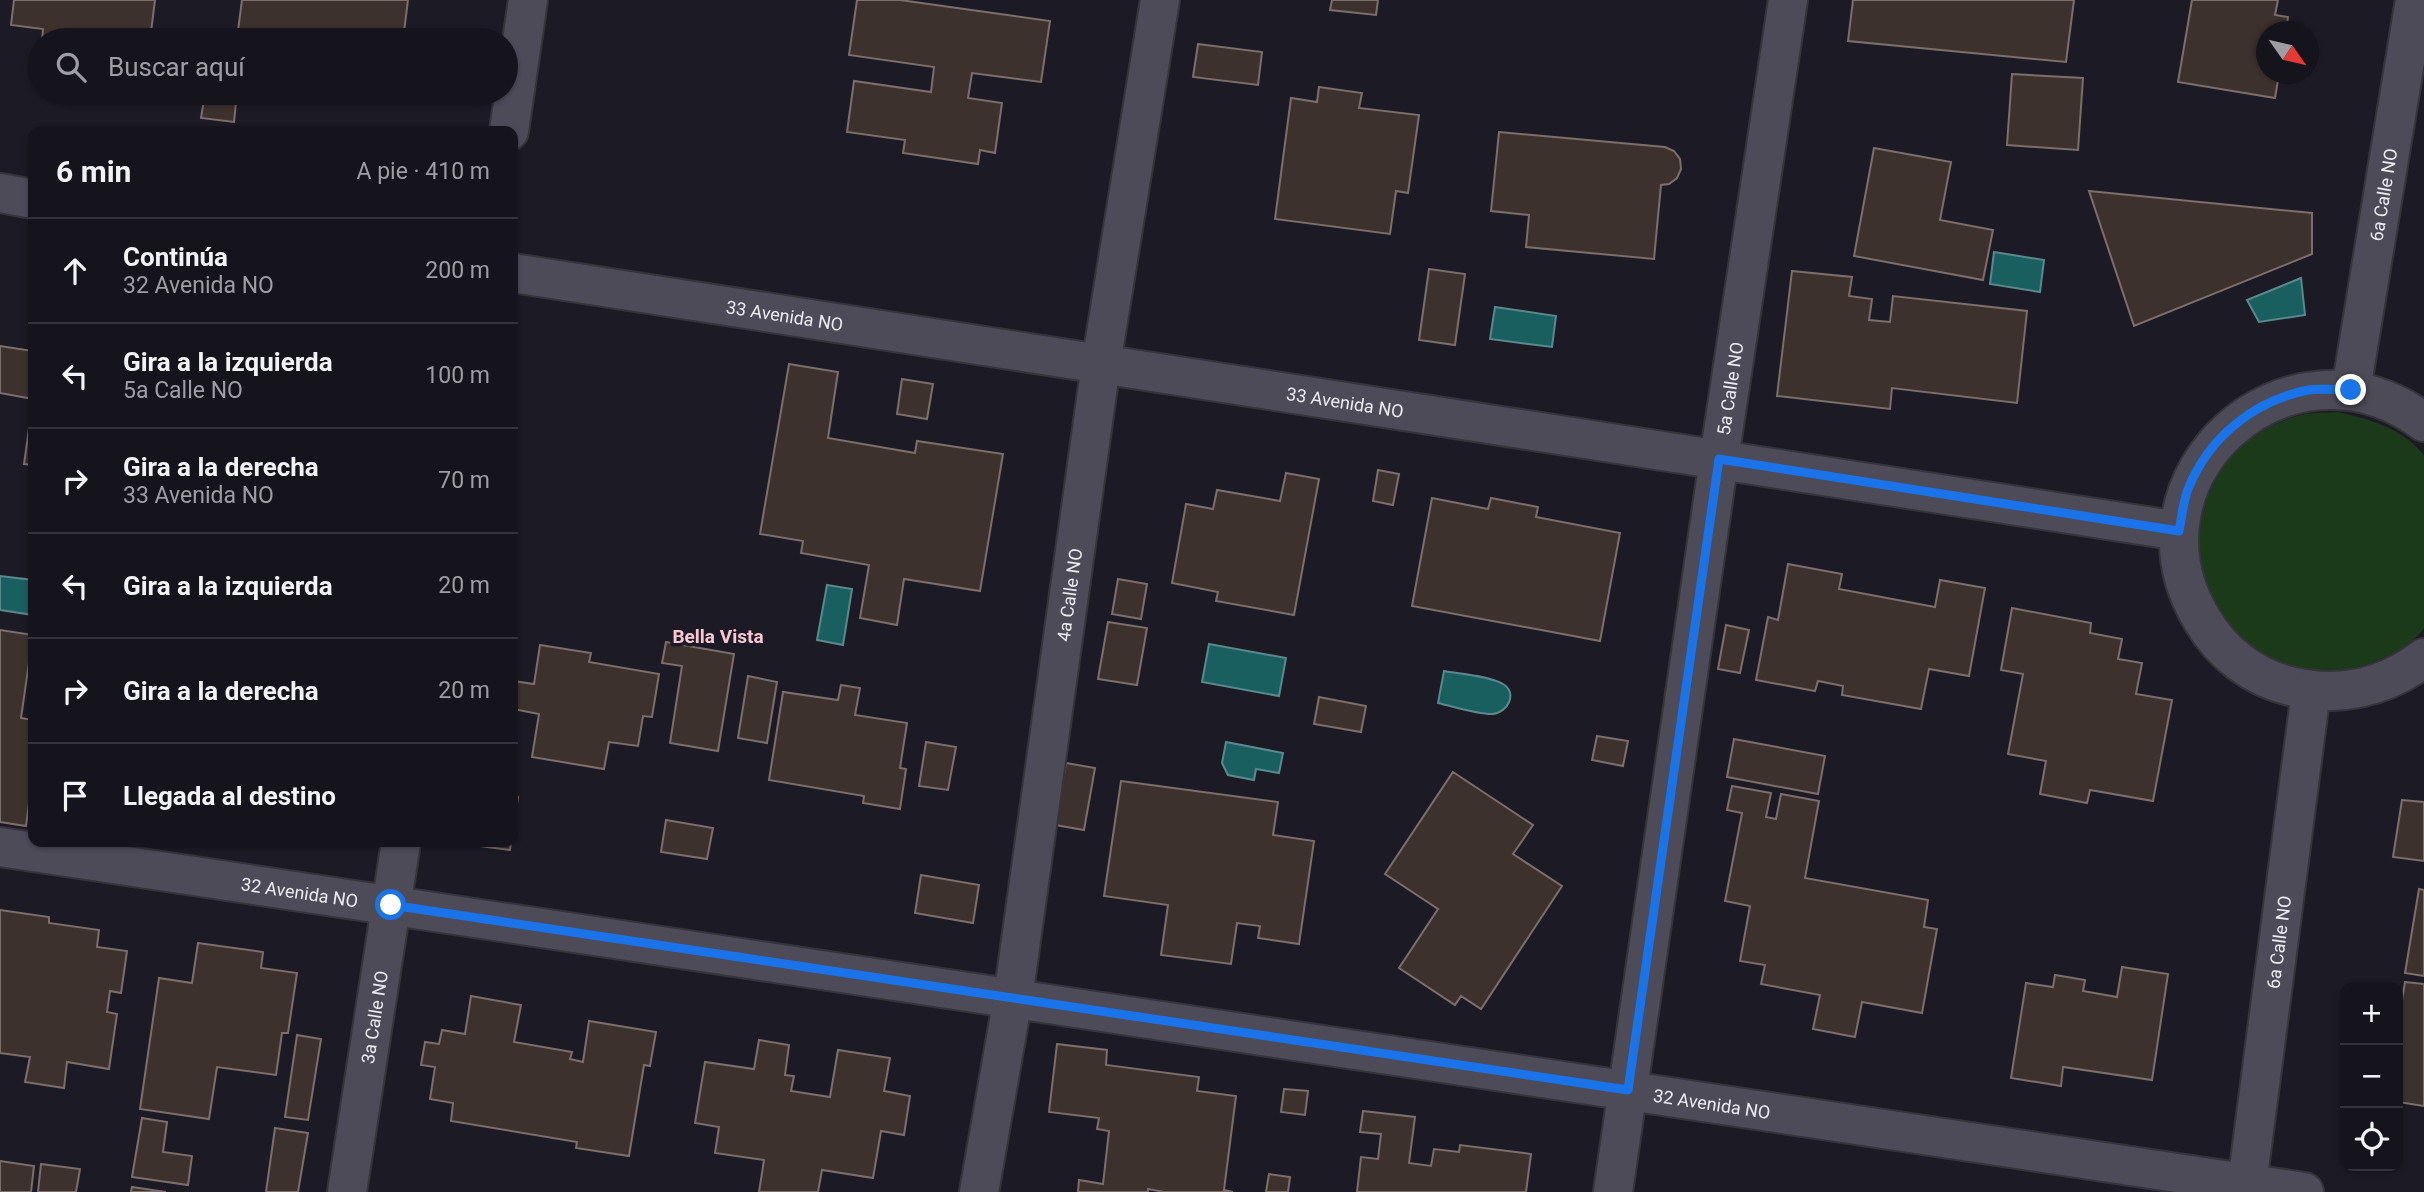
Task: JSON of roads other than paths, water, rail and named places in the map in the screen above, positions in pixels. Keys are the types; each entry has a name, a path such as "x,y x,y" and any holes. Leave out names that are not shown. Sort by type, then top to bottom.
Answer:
{"street":[{"path":"518,69 528,0"},
{"name":"4a Calle NO","path":"979,1192 1013,998 1101,364 1160,0"},
{"name":"5a Calle NO","path":"1613,1192 1788,0"},
{"name":"6a Calle NO","path":"2351,390 2415,0"},
{"path":"510,126 513,105"},
{"path":"0,193 28,197"},
{"name":"33 Avenida NO","path":"518,274 2179,531"},
{"path":"2424,422 2380,397 2351,390 2310,390 2270,401 2235,423 2207,453 2188,490 2179,531 2181,568 2193,605 2213,637 2241,663 2274,682 2311,691 2344,691 2376,685 2407,671 2424,658"},
{"name":"6a Calle NO","path":"2247,1188 2311,691"},
{"name":"32 Avenida NO","path":"0,847 1628,1090 2247,1188 2304,1192"},
{"name":"3a Calle NO","path":"347,1192 400,847"}],"district":[{"name":"Bella Vista","path":"718,636"}]}
